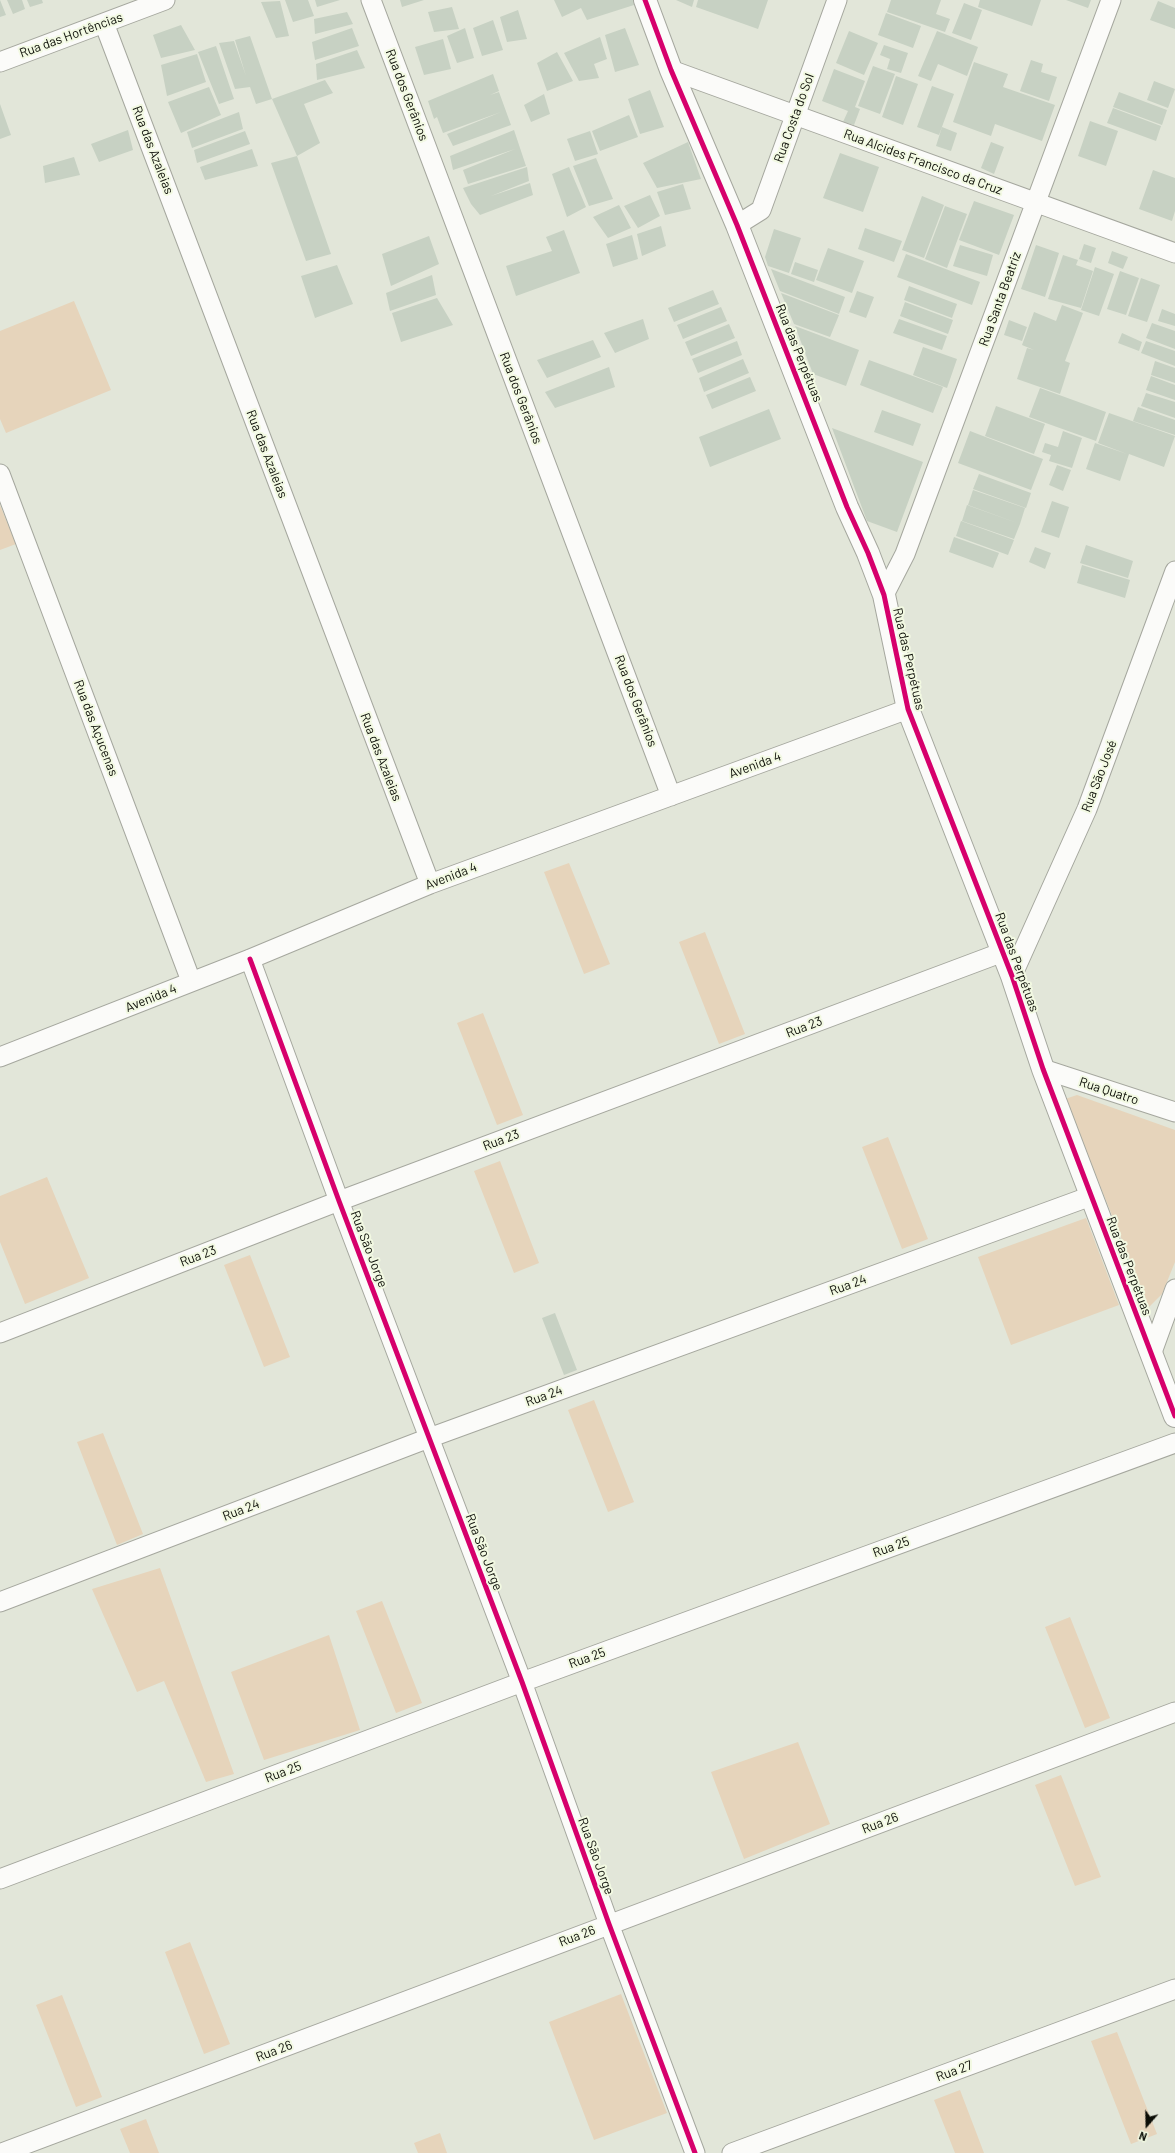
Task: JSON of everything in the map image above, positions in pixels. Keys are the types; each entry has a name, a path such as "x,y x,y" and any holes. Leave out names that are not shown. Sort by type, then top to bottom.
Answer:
{"street":[{"name":"Rua das Hortências","path":"0,62 165,0"},
{"name":"Rua dos Gerânios","path":"371,0 671,796"},
{"name":"Rua das Perpétuas","path":"645,0 671,70 737,225 847,507 868,553 884,595 908,709 1003,952 1043,1069 1175,1416"},
{"name":"Rua Costa do Sol","path":"737,225 761,210 837,0"},
{"name":"Rua Santa Beatriz","path":"884,595 905,554 1111,0"},
{"name":"Rua das Azaleias","path":"104,23 430,884"},
{"name":"Rua Alcides Francisco da Cruz","path":"671,70 1175,254"},
{"name":"Rua das Açucenas","path":"0,474 192,981"},
{"name":"Rua São José","path":"1012,976 1087,809 1175,571"},
{"name":"Avenida 4","path":"0,1057 250,959 430,884 908,709"},
{"name":"Rua 23","path":"0,1333 339,1201 1003,952"},
{"name":"Rua São Jorge","path":"250,959 339,1201 522,1682 609,1924 695,2153"},
{"name":"Rua Quatro","path":"1043,1069 1175,1112"},
{"name":"Rua 24","path":"0,1602 429,1438 1091,1196"},
{"path":"1151,1355 1175,1289"},
{"name":"Rua 25","path":"0,1879 522,1682 1175,1443"},
{"name":"Rua 26","path":"2,2153 1175,1712"},
{"name":"Rua 27","path":"732,2153 1175,1989"}],"shaded area":[{"path":"74,301 111,390 6,433 0,419 0,331"},
{"path":"0,505 16,544 0,550"},
{"path":"569,863 610,964 584,974 544,872"},
{"path":"705,932 745,1034 719,1044 679,942"},
{"path":"483,1013 523,1115 497,1125 457,1023"},
{"path":"1077,1095 1175,1130 1175,1262 1162,1294 1149,1307 1065,1099"},
{"path":"888,1137 928,1239 902,1249 862,1147"},
{"path":"500,1161 539,1263 514,1273 474,1171"},
{"path":"47,1177 89,1278 25,1304 0,1242 0,1196"},
{"path":"1086,1218 1119,1305 1011,1345 978,1257"},
{"path":"250,1255 290,1357 264,1367 224,1265"},
{"path":"594,1400 634,1502 608,1512 568,1410"},
{"path":"103,1433 143,1534 117,1545 77,1442"},
{"path":"160,1568 234,1774 206,1782 164,1681 137,1692 92,1589"},
{"path":"382,1601 422,1703 396,1713 356,1611"},
{"path":"1070,1617 1110,1718 1085,1728 1045,1627"},
{"path":"329,1635 360,1730 264,1760 231,1672"},
{"path":"798,1742 830,1824 744,1859 711,1772"},
{"path":"1061,1775 1101,1877 1075,1886 1035,1785"},
{"path":"190,1942 230,2044 204,2054 165,1952"},
{"path":"621,1994 667,2113 594,2140 549,2022"},
{"path":"62,1995 102,2097 76,2107 36,2005"},
{"path":"1117,2032 1157,2134 1131,2144 1091,2041"},
{"path":"960,2090 984,2153 955,2153 934,2100"},
{"path":"146,2119 159,2153 130,2153 120,2129"},
{"path":"440,2133 447,2153 418,2153 414,2143"}],"building":[{"path":"0,0 6,15 0,17"},
{"path":"7,0 22,0 25,9 13,14"},
{"path":"27,0 42,0 43,3 30,7"},
{"path":"285,0 308,0 314,16 293,22"},
{"path":"315,0 340,0 317,7"},
{"path":"400,0 424,0 402,7"},
{"path":"554,0 633,0 634,5 587,20 581,8 562,17"},
{"path":"676,0 694,0 692,7"},
{"path":"698,0 768,0 758,29 696,7"},
{"path":"891,0 941,0 936,14 950,19 945,32 887,12"},
{"path":"980,0 1041,0 1032,26 978,7"},
{"path":"1066,0 1091,0 1088,8"},
{"path":"280,1 289,36 276,38 261,2"},
{"path":"1158,1 1175,8 1175,29 1150,20"},
{"path":"964,3 982,10 971,40 952,33"},
{"path":"452,7 459,29 434,32 428,12"},
{"path":"518,10 527,39 507,42 500,17"},
{"path":"347,12 353,24 315,34 314,19"},
{"path":"886,13 921,26 913,48 878,35"},
{"path":"493,20 503,50 482,56 473,28"},
{"path":"181,25 195,50 161,58 153,35"},
{"path":"352,28 359,46 315,60 312,42"},
{"path":"465,28 474,58 457,63 447,36"},
{"path":"625,28 639,65 615,72 605,35"},
{"path":"849,31 878,43 864,75 836,63"},
{"path":"937,31 978,47 967,76 938,64 931,81 918,76"},
{"path":"250,36 272,99 256,104 250,87 235,89 219,43 234,41 246,76 235,40"},
{"path":"600,37 607,59 594,64 599,78 579,81 564,53"},
{"path":"443,39 451,69 424,75 415,47"},
{"path":"884,45 908,53 901,73 887,69 890,59 880,55"},
{"path":"216,46 234,99 219,104 198,52"},
{"path":"357,50 365,68 317,80 316,64"},
{"path":"557,52 573,81 547,91 537,63"},
{"path":"197,54 206,82 167,96 161,65"},
{"path":"1031,60 1043,64 1041,72 1057,77 1049,101 1020,91"},
{"path":"974,62 1008,74 1003,87 1055,105 1042,141 995,124 991,136 953,122"},
{"path":"873,66 895,74 880,114 858,106"},
{"path":"834,69 865,81 855,107 860,109 854,125 843,122 848,111 822,101"},
{"path":"493,74 499,91 490,95 499,92 511,125 453,146 447,134 501,112 443,133 437,117 434,119 428,101"},
{"path":"896,76 918,84 903,125 882,117"},
{"path":"325,80 333,93 304,104 320,143 297,156 272,99"},
{"path":"1154,81 1175,89 1168,108 1147,100"},
{"path":"932,86 954,94 939,135 917,127"},
{"path":"209,87 221,115 181,133 168,102"},
{"path":"650,90 664,127 640,134 628,99"},
{"path":"1119,92 1167,110 1162,125 1113,107"},
{"path":"544,94 550,114 531,122 524,105"},
{"path":"0,104 11,135 0,139"},
{"path":"1113,108 1161,126 1156,141 1107,123"},
{"path":"239,112 243,129 192,148 187,132"},
{"path":"629,115 638,137 600,151 592,131"},
{"path":"1090,121 1118,131 1106,166 1078,156"},
{"path":"942,127 957,133 951,151 936,146"},
{"path":"128,130 133,150 99,162 91,144"},
{"path":"514,130 526,166 468,184 463,170 515,149 453,170 450,156"},
{"path":"245,131 250,144 197,163 194,150"},
{"path":"590,131 598,154 575,161 567,139"},
{"path":"688,142 701,179 657,188 643,163"},
{"path":"991,142 1004,147 994,174 981,168"},
{"path":"252,149 258,166 205,180 200,167"},
{"path":"840,153 879,167 863,212 823,198"},
{"path":"297,156 331,254 306,261 271,163"},
{"path":"74,157 80,175 45,183 43,166"},
{"path":"596,158 613,199 589,206 573,166"},
{"path":"527,167 529,181 491,196 530,183 533,195 480,215 471,204 463,188"},
{"path":"569,167 586,207 567,217 552,174"},
{"path":"1153,170 1175,178 1175,211 1172,221 1139,209"},
{"path":"683,184 691,209 665,215 657,192"},
{"path":"650,195 660,216 638,228 624,206"},
{"path":"922,196 944,205 924,258 902,250"},
{"path":"974,201 1014,215 999,255 959,240"},
{"path":"619,205 631,228 608,238 593,217"},
{"path":"945,206 967,214 947,268 925,259"},
{"path":"661,226 666,246 642,256 637,234"},
{"path":"865,228 902,241 894,262 858,249"},
{"path":"774,229 801,238 789,273 768,266 765,257"},
{"path":"564,230 580,273 516,296 506,266 552,251 546,237"},
{"path":"632,235 638,259 613,267 606,244"},
{"path":"429,236 439,264 391,286 382,254"},
{"path":"1084,244 1096,248 1091,263 1079,259"},
{"path":"960,245 993,255 987,276 953,266"},
{"path":"1036,245 1059,253 1045,297 1021,289"},
{"path":"828,248 864,261 852,293 816,280"},
{"path":"1112,251 1128,257 1123,269 1108,263"},
{"path":"906,254 980,282 972,305 897,277"},
{"path":"1063,255 1078,260 1076,265 1093,271 1081,308 1048,299"},
{"path":"795,262 818,270 814,282 791,274"},
{"path":"337,265 353,304 315,318 301,276"},
{"path":"1095,267 1114,274 1099,316 1081,310"},
{"path":"771,269 845,297 839,314 780,291"},
{"path":"1120,271 1139,278 1126,315 1107,309"},
{"path":"432,275 436,295 390,311 386,293"},
{"path":"1141,278 1160,285 1147,322 1128,316"},
{"path":"909,286 957,304 952,318 904,300"},
{"path":"713,290 719,304 674,322 668,308"},
{"path":"857,291 874,297 866,318 849,312"},
{"path":"781,293 839,315 830,337 794,324"},
{"path":"437,298 453,325 401,342 392,313"},
{"path":"905,302 953,320 948,334 900,316"},
{"path":"1062,305 1083,313 1065,361 1070,363 1060,394 1017,379 1027,348 1034,350 1022,345 1034,312 1056,321"},
{"path":"721,307 727,321 683,339 677,325"},
{"path":"1162,309 1175,314 1175,326 1158,321"},
{"path":"643,319 649,339 615,353 604,333"},
{"path":"899,319 947,336 942,350 893,333"},
{"path":"1009,320 1027,327 1022,341 1004,335"},
{"path":"1152,323 1175,331 1175,349 1146,338"},
{"path":"729,324 735,338 691,356 685,342"},
{"path":"795,326 859,350 846,386 813,374"},
{"path":"1122,333 1142,342 1139,351 1118,343"},
{"path":"593,340 601,357 547,378 537,360"},
{"path":"737,341 742,355 698,373 692,359"},
{"path":"1146,341 1175,351 1175,366 1141,353"},
{"path":"923,347 957,359 947,388 913,375"},
{"path":"743,359 749,373 704,392 699,378"},
{"path":"869,360 943,387 933,413 860,385"},
{"path":"1155,361 1175,368 1175,383 1151,375"},
{"path":"609,367 615,387 555,408 545,392"},
{"path":"1151,376 1175,385 1175,400 1146,390"},
{"path":"750,377 756,391 712,409 706,395"},
{"path":"1040,388 1106,412 1096,441 1029,417"},
{"path":"1146,393 1175,402 1175,418 1141,406"},
{"path":"996,406 1045,424 1034,454 985,436"},
{"path":"1138,407 1175,420 1175,435 1133,421"},
{"path":"769,409 781,439 710,467 699,437"},
{"path":"882,410 921,424 913,446 874,432"},
{"path":"1109,413 1175,436 1164,467 1129,454 1120,481 1086,469 1095,443 1127,454 1098,443"},
{"path":"832,428 923,462 897,532 867,521"},
{"path":"970,431 1043,459 1031,490 958,463"},
{"path":"1063,431 1082,438 1072,468 1049,461 1051,455 1042,452 1045,443 1058,447"},
{"path":"1057,465 1071,470 1063,491 1049,485"},
{"path":"979,474 1031,493 1026,508 973,489"},
{"path":"973,490 1025,508 1020,524 968,505"},
{"path":"1052,501 1069,507 1059,538 1041,532"},
{"path":"967,505 1020,524 1014,539 962,521"},
{"path":"961,521 1014,540 1008,555 956,536"},
{"path":"954,537 999,553 993,568 949,552"},
{"path":"1086,545 1133,561 1128,578 1080,563"},
{"path":"1035,547 1051,553 1045,569 1029,562"},
{"path":"1082,565 1130,580 1125,598 1077,583"},
{"path":"555,1313 577,1370 564,1375 542,1318"}],"cycle path":[{"path":"645,0 671,70 737,225 847,507 868,553 884,595 908,709 1012,976 1043,1069 1175,1416"},
{"path":"250,959 339,1201 522,1682 609,1924 695,2153"}]}
